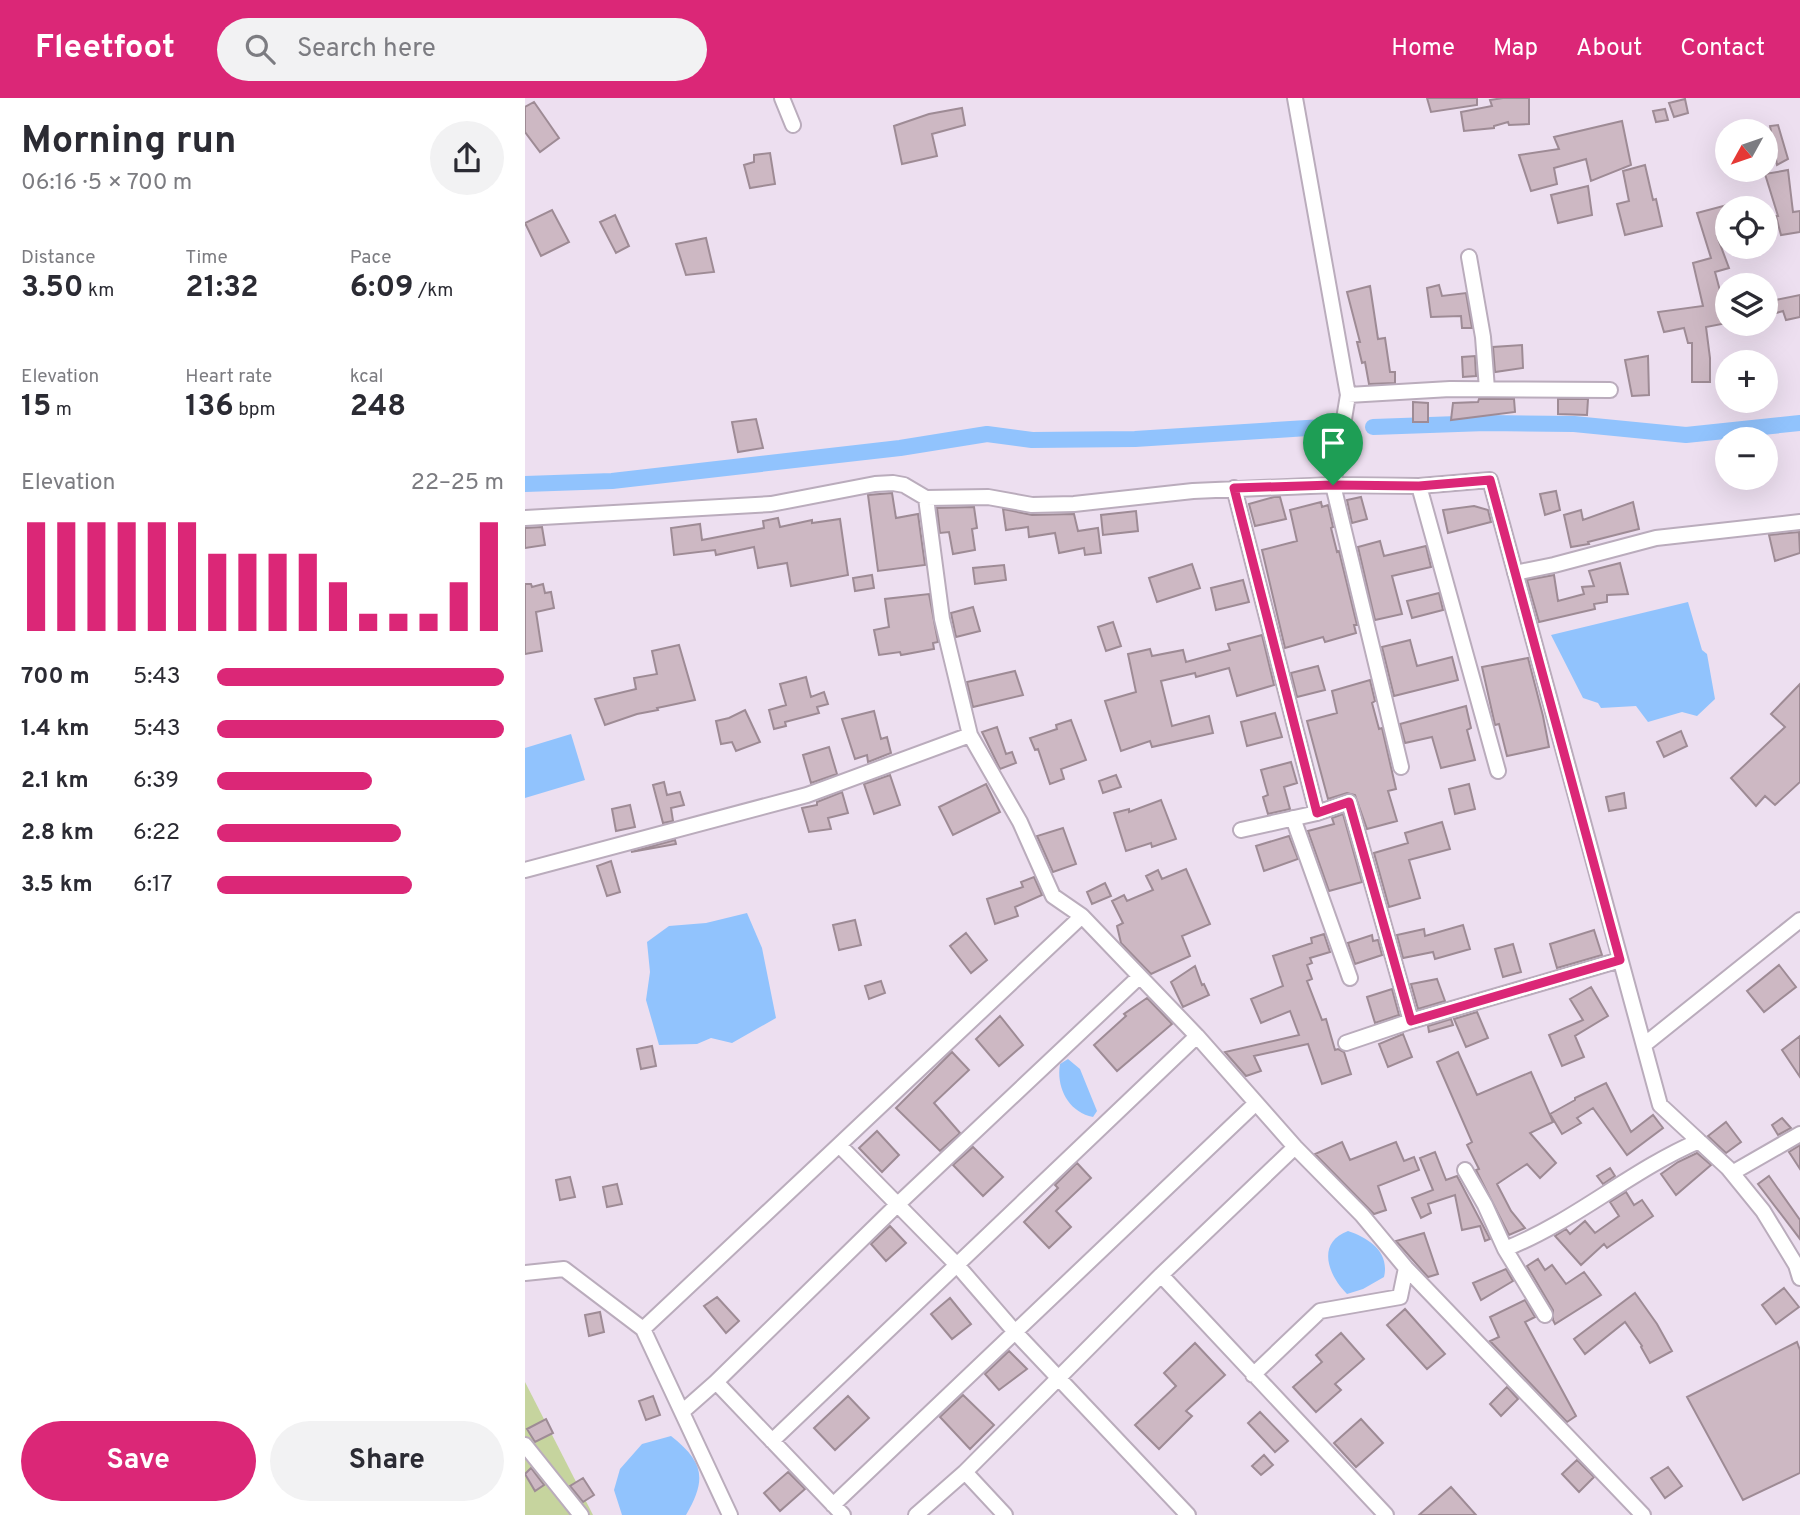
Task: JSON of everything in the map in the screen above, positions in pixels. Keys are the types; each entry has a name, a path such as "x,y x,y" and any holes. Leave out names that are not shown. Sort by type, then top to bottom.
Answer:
{"street":[{"path":"782,98 793,125"},
{"path":"1295,98 1348,395 1333,485 1401,767"},
{"path":"1469,257 1483,337 1487,389"},
{"path":"1348,395 1487,389 1610,390"},
{"path":"525,518 771,504 893,483 904,485 926,498 988,497 1032,505 1074,504 1234,488 1419,486 1490,480 1660,1105 1732,1172 1763,1211 1796,1265 1800,1278"},
{"path":"1419,486 1498,771"},
{"path":"1234,488 1317,813"},
{"path":"926,498 942,619 970,735 1020,822 1053,896 1082,916 1197,1036 1406,1268 1643,1515"},
{"path":"1515,573 1656,538 1800,522"},
{"path":"525,870 807,795 970,735"},
{"path":"1241,830 1317,813 1349,802 1411,1021"},
{"path":"1293,818 1350,978"},
{"path":"643,1329 1082,916"},
{"path":"1644,1045 1800,920"},
{"path":"1346,1043 1411,1021 1620,960"},
{"path":"682,1412 1139,977"},
{"path":"772,1441 1197,1036"},
{"path":"716,1382 838,1510 1015,1332 1257,1103"},
{"path":"1732,1172 1800,1134"},
{"path":"1506,1249 1538,1236 1666,1155 1699,1141"},
{"path":"839,1145 957,1265 1015,1332 1188,1515"},
{"path":"916,1515 965,1472 1161,1275 1295,1147"},
{"path":"1465,1170 1506,1249 1545,1315"},
{"path":"1253,1375 1320,1311 1400,1297 1406,1268"},
{"path":"525,1273 564,1269 643,1329 730,1515"},
{"path":"1161,1275 1386,1515"},
{"path":"525,1445 580,1515"},
{"path":"965,1472 1005,1515"}],"green space":[{"path":"525,1382 593,1515 525,1515"}],"water":[{"path":"1688,602 1702,650 1707,654 1715,699 1697,716 1682,712 1648,722 1636,706 1601,708 1598,703 1583,698 1551,635"},
{"path":"571,734 585,780 525,798 525,748"},
{"path":"747,913 762,948 776,1018 732,1043 711,1038 697,1044 659,1045 646,1000 650,972 647,942 669,926 706,923"},
{"path":"1068,1059 1080,1069 1097,1111 1093,1117 1077,1110 1062,1090 1060,1064"},
{"path":"1348,1231 1376,1247 1384,1260 1385,1268 1384,1277 1363,1289 1347,1294 1335,1278 1328,1260 1332,1243"},
{"path":"671,1436 690,1454 699,1472 697,1491 686,1515 622,1515 614,1490 620,1469 642,1444"}],"building":[{"path":"1427,98 1477,98 1477,105 1431,112"},
{"path":"1529,98 1529,124 1509,125 1508,122 1494,128 1464,131 1461,112 1492,106 1490,100"},
{"path":"1685,99 1688,113 1674,117 1669,103"},
{"path":"534,102 559,138 540,152 525,132 525,107"},
{"path":"962,108 965,125 932,134 937,156 902,164 894,126 929,114"},
{"path":"1665,109 1668,120 1656,122 1653,111"},
{"path":"1622,121 1631,165 1591,181 1586,159 1554,168 1557,184 1531,191 1519,155 1559,149 1554,137"},
{"path":"1778,125 1788,159 1778,164"},
{"path":"770,153 775,184 750,188 744,165 754,162 754,155"},
{"path":"1645,165 1662,226 1625,235 1617,204 1629,201 1623,171"},
{"path":"1788,170 1793,212 1800,211 1800,232 1781,235 1778,224 1778,196 1772,196 1767,182 1778,182 1778,172"},
{"path":"1588,186 1592,215 1558,223 1551,195"},
{"path":"1715,208 1715,259 1726,259 1729,268 1715,272 1715,325 1706,327 1710,382 1692,382 1692,343 1688,343 1684,328 1664,332 1658,312 1703,306 1693,263 1711,258 1697,213"},
{"path":"552,210 569,242 541,256 525,223"},
{"path":"615,215 629,246 616,253 600,222"},
{"path":"706,238 714,272 686,275 676,244"},
{"path":"1439,285 1442,296 1466,293 1472,328 1462,328 1461,316 1431,317 1427,288"},
{"path":"1370,286 1378,339 1385,338 1390,372 1395,372 1395,383 1369,384 1365,362 1362,363 1357,342 1360,342 1347,292"},
{"path":"1800,295 1800,317 1786,320 1783,311 1778,312 1778,300"},
{"path":"1522,345 1523,368 1495,372 1493,347"},
{"path":"1475,356 1476,376 1463,377 1462,357"},
{"path":"1648,356 1649,395 1632,396 1625,360"},
{"path":"1479,399 1514,399 1515,412 1451,420 1453,403 1478,402"},
{"path":"1558,399 1588,399 1587,415 1558,414"},
{"path":"1413,402 1428,403 1428,422 1413,422"},
{"path":"756,419 763,448 738,452 732,422"},
{"path":"1556,491 1560,510 1545,515 1540,494"},
{"path":"892,493 896,518 918,514 925,565 878,571 868,495"},
{"path":"1280,497 1286,519 1255,526 1249,504"},
{"path":"1361,497 1367,519 1352,523 1347,500"},
{"path":"1321,502 1322,507 1328,505 1333,527 1331,528 1357,625 1354,625 1356,633 1325,642 1323,637 1285,648 1262,550 1297,541 1290,510"},
{"path":"1633,502 1639,529 1571,547 1564,515 1581,510 1583,520"},
{"path":"1474,506 1488,510 1491,522 1448,533 1443,510"},
{"path":"974,507 977,528 972,529 975,550 953,554 949,532 940,533 937,508"},
{"path":"1003,509 1032,515 1074,514 1078,531 1098,528 1101,553 1085,555 1084,548 1059,553 1055,533 1029,537 1028,527 1006,530"},
{"path":"1136,511 1138,531 1103,535 1101,515"},
{"path":"778,518 780,527 812,520 812,523 840,519 848,575 791,586 787,563 758,568 754,547 716,555 715,550 674,555 671,528 700,524 702,540 764,528 763,521"},
{"path":"542,527 545,545 525,548 525,528"},
{"path":"1799,532 1800,553 1775,561 1769,535"},
{"path":"1380,541 1384,556 1426,546 1431,567 1392,576 1402,614 1375,620 1358,547"},
{"path":"1620,563 1628,594 1607,595 1607,602 1594,604 1595,609 1539,622 1527,580 1554,575 1558,601 1584,594 1582,587 1594,586 1589,571"},
{"path":"1192,564 1200,588 1157,602 1149,578"},
{"path":"1004,565 1006,580 975,584 973,568"},
{"path":"872,575 874,588 855,591 853,578"},
{"path":"1243,580 1249,602 1216,610 1211,588"},
{"path":"525,584 531,584 532,587 543,584 545,593 551,592 554,608 536,612 542,651 525,654"},
{"path":"1439,593 1443,610 1412,618 1407,601"},
{"path":"929,594 938,642 933,643 934,649 901,655 900,652 879,655 874,630 889,627 885,599"},
{"path":"973,607 980,631 956,637 951,613"},
{"path":"1113,622 1121,646 1106,651 1098,627"},
{"path":"1262,635 1274,685 1237,696 1229,668 1196,677 1195,673 1161,681 1172,726 1209,716 1213,733 1152,747 1150,741 1121,751 1105,701 1136,692 1128,654 1150,649 1152,656 1183,650 1186,662 1230,650 1228,644"},
{"path":"1410,640 1417,666 1452,657 1458,680 1394,696 1382,647"},
{"path":"679,645 695,700 657,708 658,710 605,725 595,699 636,689 634,678 657,674 652,651"},
{"path":"1528,658 1549,747 1507,756 1499,724 1495,725 1482,667"},
{"path":"1318,666 1325,690 1297,697 1291,673"},
{"path":"1015,671 1023,695 973,707 967,682"},
{"path":"806,677 811,697 824,692 828,704 817,707 819,713 785,722 786,726 774,729 769,710 786,705 780,684"},
{"path":"1370,680 1375,701 1372,703 1379,729 1382,728 1396,789 1388,791 1397,821 1367,829 1355,795 1347,793 1328,799 1307,721 1337,713 1332,691"},
{"path":"1800,684 1800,782 1775,805 1765,796 1756,806 1731,778 1785,727 1771,714"},
{"path":"1466,706 1471,728 1467,730 1475,760 1441,768 1432,737 1405,743 1400,724"},
{"path":"745,710 760,742 736,751 732,742 721,744 716,721"},
{"path":"874,711 881,739 887,737 891,753 868,762 867,755 855,759 842,719"},
{"path":"1275,713 1282,737 1247,746 1241,722"},
{"path":"1071,720 1086,760 1061,769 1064,779 1050,784 1038,749 1035,750 1030,738 1057,729 1056,725"},
{"path":"997,727 1006,754 1012,752 1016,763 1000,769 982,732"},
{"path":"1681,731 1687,746 1664,757 1657,742"},
{"path":"829,747 837,774 811,783 803,755"},
{"path":"1291,762 1297,783 1284,787 1290,809 1268,814 1263,797 1268,795 1261,770"},
{"path":"890,775 900,805 874,814 864,784"},
{"path":"1116,775 1121,787 1103,793 1099,781"},
{"path":"664,782 667,795 680,792 684,805 671,808 673,821 663,823 653,785"},
{"path":"986,784 1000,812 953,835 939,807"},
{"path":"1469,784 1475,809 1455,814 1449,789"},
{"path":"842,792 848,813 828,818 831,829 809,832 802,808 817,805 817,802"},
{"path":"1624,793 1626,808 1609,811 1606,797"},
{"path":"1161,800 1176,839 1152,847 1151,843 1126,851 1114,813 1129,809 1129,812"},
{"path":"630,805 635,827 616,831 612,809"},
{"path":"1343,814 1362,882 1329,891 1308,831 1334,824 1332,818"},
{"path":"1442,822 1450,849 1409,860 1420,898 1389,907 1374,853 1408,843 1405,833"},
{"path":"1063,828 1076,864 1053,872 1037,836"},
{"path":"1289,836 1298,859 1264,871 1256,846"},
{"path":"675,840 676,844 631,852"},
{"path":"611,861 620,892 607,896 597,866"},
{"path":"1186,869 1210,924 1182,936 1190,956 1151,974 1121,943 1117,926 1123,923 1112,901 1124,895 1127,901 1153,890 1146,876 1158,870 1162,879"},
{"path":"1034,877 1042,895 1015,907 1018,916 995,924 987,899 1023,887 1021,882"},
{"path":"1105,883 1111,896 1092,904 1087,892"},
{"path":"855,920 861,945 839,950 833,925"},
{"path":"1463,925 1470,949 1435,959 1433,952 1403,958 1397,935 1424,929 1425,936"},
{"path":"1594,930 1602,955 1557,968 1550,944"},
{"path":"966,933 987,960 971,973 950,946"},
{"path":"1324,934 1330,952 1310,958 1312,963 1307,965 1312,979 1307,981 1322,1020 1326,1019 1335,1050 1344,1052 1351,1074 1322,1084 1308,1044 1254,1056 1261,1071 1246,1076 1225,1052 1299,1035 1290,1011 1261,1023 1251,999 1283,986 1273,956 1312,943 1311,938"},
{"path":"1372,935 1373,941 1378,940 1382,955 1355,964 1348,943"},
{"path":"1513,944 1521,972 1503,977 1495,949"},
{"path":"1779,965 1796,987 1764,1012 1747,991"},
{"path":"1195,966 1209,995 1183,1007 1171,982"},
{"path":"1437,979 1445,1001 1418,1009 1411,984"},
{"path":"881,981 885,993 869,999 865,986"},
{"path":"1591,987 1608,1016 1575,1036 1584,1057 1562,1066 1549,1035 1583,1020 1570,999"},
{"path":"1392,989 1399,1015 1375,1023 1367,997"},
{"path":"1147,998 1172,1024 1117,1071 1094,1045 1126,1016 1124,1014"},
{"path":"1477,1012 1488,1038 1466,1047 1454,1019"},
{"path":"1000,1016 1023,1045 999,1066 976,1039"},
{"path":"1451,1019 1453,1025 1429,1032 1428,1026"},
{"path":"1403,1034 1412,1057 1388,1067 1379,1044"},
{"path":"1800,1036 1800,1077 1782,1050"},
{"path":"652,1046 656,1066 641,1069 637,1049"},
{"path":"952,1052 969,1070 934,1103 960,1133 940,1151 896,1108"},
{"path":"1458,1052 1477,1095 1531,1072 1553,1122 1530,1133 1556,1163 1540,1178 1527,1164 1497,1184 1511,1211 1525,1228 1509,1235 1476,1170 1479,1169 1467,1145 1472,1142 1437,1062"},
{"path":"1606,1083 1631,1132 1653,1115 1663,1128 1627,1155 1593,1108 1577,1118 1581,1123 1562,1134 1550,1114"},
{"path":"1782,1118 1791,1128 1778,1135 1772,1125"},
{"path":"1726,1122 1741,1142 1726,1153 1708,1136"},
{"path":"877,1131 899,1155 882,1172 859,1148"},
{"path":"1342,1142 1350,1160 1396,1142 1404,1161 1414,1157 1419,1170 1378,1186 1386,1210 1374,1214 1315,1154"},
{"path":"1800,1145 1800,1169 1789,1152"},
{"path":"973,1147 1003,1177 983,1196 953,1165"},
{"path":"1435,1152 1446,1180 1457,1176 1490,1239 1485,1241 1480,1226 1462,1230 1455,1195 1428,1204 1431,1213 1421,1218 1412,1198 1433,1190 1420,1158"},
{"path":"1697,1153 1711,1165 1676,1195 1661,1174"},
{"path":"1077,1163 1091,1178 1056,1211 1071,1227 1049,1248 1024,1222 1058,1188 1055,1185"},
{"path":"1610,1168 1615,1176 1603,1184 1597,1176"},
{"path":"1769,1176 1800,1220 1800,1239 1758,1184"},
{"path":"570,1177 575,1197 560,1200 556,1180"},
{"path":"617,1184 622,1204 607,1207 603,1187"},
{"path":"1626,1192 1634,1205 1642,1200 1653,1216 1607,1248 1604,1244 1581,1265 1555,1236 1566,1229 1570,1234 1585,1221 1595,1233 1619,1216 1610,1202"},
{"path":"890,1226 906,1243 886,1261 871,1244"},
{"path":"1424,1233 1438,1274 1428,1277 1396,1241"},
{"path":"1538,1259 1545,1270 1552,1265 1566,1284 1584,1272 1601,1295 1555,1324 1553,1310 1527,1266"},
{"path":"1506,1269 1513,1281 1481,1300 1473,1283"},
{"path":"1784,1288 1799,1307 1776,1324 1762,1305"},
{"path":"1635,1293 1672,1351 1650,1363 1625,1322 1585,1354 1574,1339"},
{"path":"717,1297 739,1321 726,1333 704,1306"},
{"path":"950,1298 971,1324 952,1339 931,1314"},
{"path":"1525,1300 1535,1317 1525,1322 1576,1416 1567,1422 1490,1341 1499,1337 1490,1317"},
{"path":"1405,1309 1445,1354 1427,1369 1387,1325"},
{"path":"600,1312 604,1332 589,1336 585,1315"},
{"path":"1341,1333 1364,1359 1335,1384 1341,1390 1316,1412 1293,1387 1322,1362 1316,1355"},
{"path":"1797,1342 1800,1350 1800,1473 1743,1500 1687,1397"},
{"path":"1195,1343 1225,1375 1186,1411 1192,1416 1159,1449 1135,1425 1176,1386 1164,1373"},
{"path":"1009,1351 1027,1369 999,1390 985,1374"},
{"path":"1507,1387 1518,1399 1501,1416 1490,1404"},
{"path":"963,1395 994,1425 970,1449 940,1417"},
{"path":"653,1396 660,1415 646,1420 639,1401"},
{"path":"848,1396 869,1418 835,1450 814,1428"},
{"path":"1260,1412 1288,1441 1275,1452 1248,1423"},
{"path":"546,1419 553,1433 535,1442 527,1429"},
{"path":"1361,1419 1383,1443 1356,1467 1334,1443"},
{"path":"1264,1455 1273,1465 1261,1475 1252,1466"},
{"path":"1577,1460 1594,1477 1579,1492 1562,1474"},
{"path":"1668,1467 1682,1486 1665,1498 1651,1478"},
{"path":"531,1468 544,1485 535,1491 525,1474"},
{"path":"788,1472 805,1489 780,1511 764,1493"},
{"path":"583,1478 594,1495 583,1502 570,1486"},
{"path":"1451,1487 1476,1515 1419,1515"}],"waterway":[{"path":"1373,427 1486,423 1574,424 1686,435 1800,423"},
{"path":"525,484 612,481 900,448 987,434 1032,440 1135,439 1323,427"}],"route":[{"path":"1490,480 1620,960 1411,1021 1349,802 1317,813 1234,488 1333,485 1419,486 1490,480"}]}
